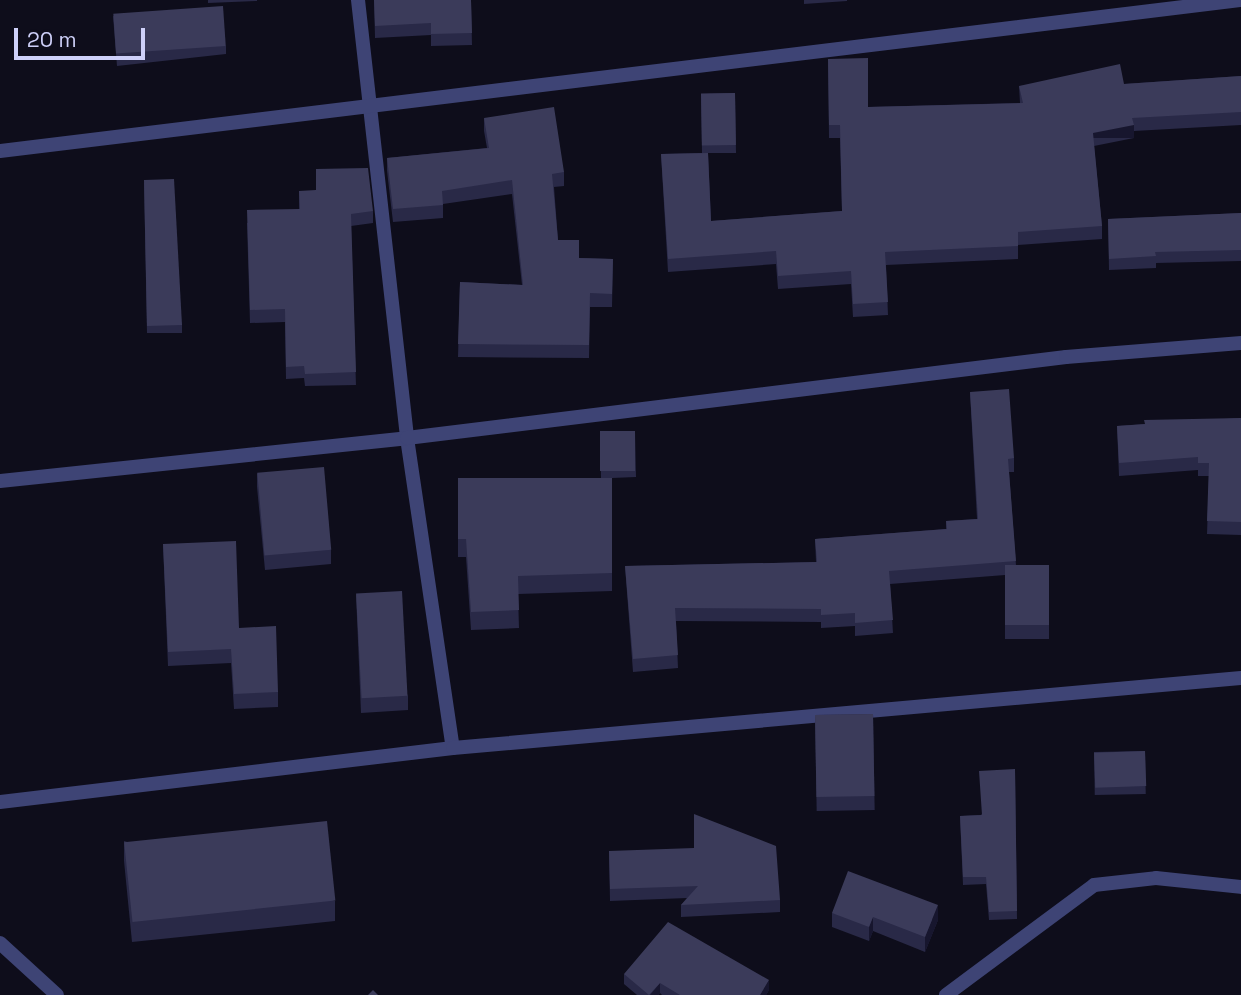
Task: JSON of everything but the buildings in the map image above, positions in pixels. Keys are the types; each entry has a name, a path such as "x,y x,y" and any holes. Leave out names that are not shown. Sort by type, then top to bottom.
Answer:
{"street":[{"path":"358,0 407,438 453,748"},
{"path":"0,151 1240,0"},
{"path":"0,481 407,438 1066,356 1241,342"},
{"path":"0,802 453,748 1241,678"},
{"path":"946,995 1094,885 1156,878 1241,887"},
{"path":"0,943 57,995"}]}
